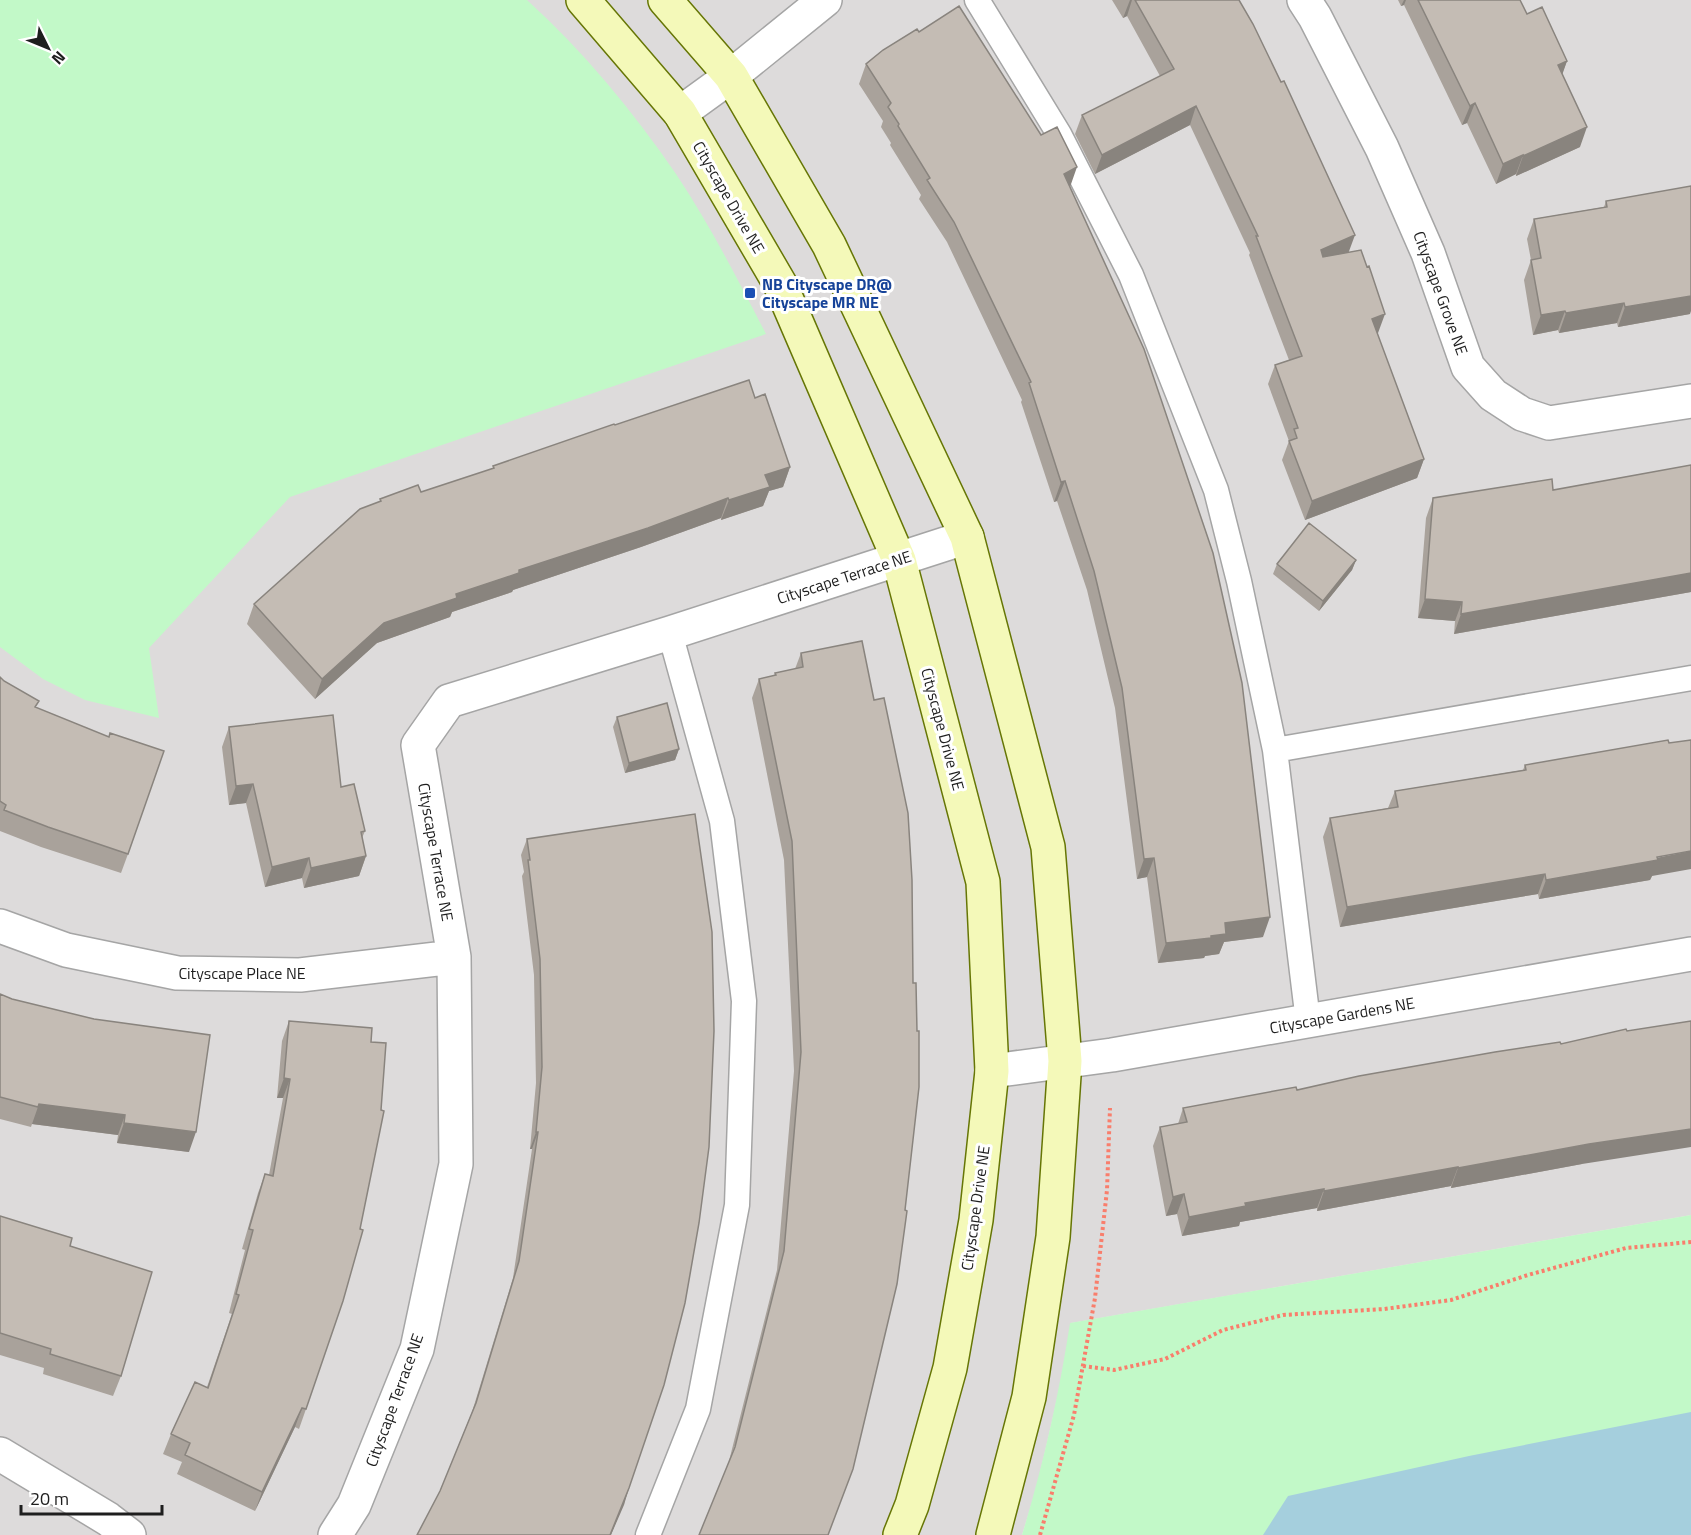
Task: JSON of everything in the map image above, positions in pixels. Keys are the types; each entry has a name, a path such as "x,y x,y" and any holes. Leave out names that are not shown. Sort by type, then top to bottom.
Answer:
{"street":[{"name":"Cityscape Drive NE","path":"582,0 593,9 680,113 780,284 899,560 983,882 992,1071 976,1220 950,1368 912,1505 900,1535"},
{"path":"665,0 731,76 829,245 967,537 1048,848 1065,1061 1053,1236 1029,1397 993,1535"},
{"path":"680,113 731,76 825,0"},
{"name":"Cityscape Grove NE","path":"1304,0 1315,17 1382,148 1428,253 1468,367 1493,395 1522,414 1549,423 1691,400"},
{"name":"Cityscape Terrace NE","path":"335,1535 354,1505 417,1349 456,1164 454,957 418,745 449,701 670,633 967,537"},
{"name":"Cityscape Place NE","path":"0,926 66,950 177,974 300,975 454,957"},
{"name":"Cityscape Gardens NE","path":"992,1071 1112,1055 1691,954"},
{"path":"0,1454 108,1519 129,1535"}],"lane":[{"path":"977,0 1059,134 1131,275 1216,490 1239,581 1275,750 1308,1021"},
{"path":"648,1535 698,1410 737,1204 744,1001 722,821 670,633"},
{"path":"1275,750 1691,678"}],"path":[{"path":"1083,1366 1114,1370 1165,1359 1223,1330 1283,1315 1384,1309 1451,1300 1528,1275 1626,1248 1691,1242"}],"shaded area":[{"path":"0,0 1691,0 1691,1215 1071,1323 1061,1382 1037,1486 1022,1535 0,1535"}],"green space":[{"path":"0,0 527,0 587,61 660,151 712,233 766,334 290,497 149,648 159,718 85,700 43,679 0,647"},
{"path":"1691,1215 1691,1535 1022,1535 1050,1430 1070,1323"}],"water":[{"path":"1691,1412 1691,1535 1263,1535 1288,1496 1469,1456"}],"building":[{"path":"1135,0 1239,0 1281,82 1284,81 1355,235 1321,250 1323,257 1361,250 1367,267 1369,266 1385,314 1372,319 1424,459 1312,501 1289,441 1297,438 1294,429 1298,428 1275,365 1302,356 1256,236 1258,236 1196,106 1102,155 1082,115 1174,69"},
{"path":"1418,0 1520,0 1527,14 1542,7 1567,61 1558,65 1587,127 1503,164 1475,103 1470,106"},
{"path":"959,6 1041,135 1057,127 1077,167 1064,174 1144,349 1213,553 1242,683 1270,917 1225,923 1226,934 1166,943 1154,858 1144,859 1122,688 1094,571 1065,481 1061,482 1029,383 1031,382 954,222 927,180 930,178 888,107 891,103 866,64 883,50 917,29 919,32"},
{"path":"1691,186 1691,296 1625,307 1624,303 1541,315 1531,260 1541,258 1534,219 1607,207 1606,201"},
{"path":"749,380 755,398 765,394 790,467 765,475 770,487 729,500 728,498 648,528 519,570 519,573 456,594 457,598 384,623 322,679 254,604 360,509 381,501 380,499 418,485 421,492 614,424"},
{"path":"1691,465 1691,573 1461,614 1462,602 1425,599 1433,498 1552,479 1553,490"},
{"path":"1309,523 1356,560 1323,601 1277,564"},
{"path":"862,641 874,700 884,698 908,813 912,880 913,983 916,983 917,1031 919,1031 919,1087 905,1210 907,1211 897,1284 853,1469 828,1535 699,1535 735,1447 784,1251 801,1052 792,841 759,679 803,667 801,653"},
{"path":"0,677 39,701 35,707 109,737 110,733 164,751 128,854 4,810 6,805 0,801"},
{"path":"667,703 679,749 629,763 617,717"},
{"path":"333,715 341,787 354,784 365,831 361,832 366,856 311,868 309,858 272,867 253,784 236,786 229,727"},
{"path":"1668,740 1669,743 1691,740 1691,851 1657,857 1658,860 1546,880 1545,874 1347,907 1330,818 1398,807 1395,791 1526,770 1525,765"},
{"path":"695,814 712,932 714,1031 709,1147 685,1303 664,1385 629,1488 610,1535 417,1535 440,1491 476,1403 519,1261 538,1132 536,1132 542,1067 540,959 527,839"},
{"path":"0,994 94,1019 210,1035 196,1132 124,1123 125,1115 39,1104 38,1107 0,1097"},
{"path":"289,1021 372,1028 371,1042 386,1043 381,1110 384,1111 360,1229 363,1230 343,1301 306,1409 302,1408 262,1492 185,1455 190,1443 171,1434 195,1382 208,1388 239,1295 236,1294 253,1230 249,1229 265,1174 273,1176 290,1079 284,1078"},
{"path":"1691,1021 1691,1129 1589,1144 1324,1191 1324,1189 1245,1203 1246,1206 1189,1217 1184,1194 1173,1197 1160,1127 1187,1122 1183,1108 1296,1087 1297,1090 1359,1076 1495,1052 1560,1042 1561,1044 1626,1029 1627,1031"},
{"path":"0,1216 72,1238 70,1246 152,1272 121,1376 50,1354 51,1349 0,1333"}],"place":[{"name":"NB Cityscape DR@ Cityscape MR NE","path":"750,293"}]}
